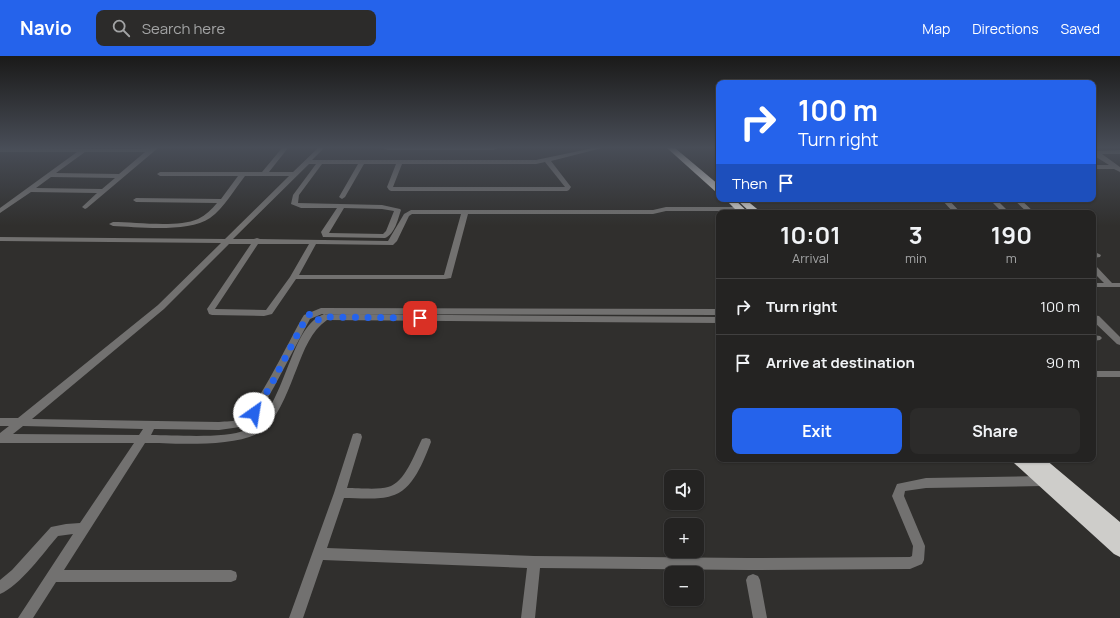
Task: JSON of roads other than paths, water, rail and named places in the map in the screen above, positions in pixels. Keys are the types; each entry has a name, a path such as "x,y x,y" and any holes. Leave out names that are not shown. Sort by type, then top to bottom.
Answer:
{"highway":[{"path":"701,174 716,187"},
{"path":"732,202 741,210"},
{"path":"744,202 753,210"},
{"path":"1022,462 1120,549"},
{"path":"1038,462 1120,532"}],"street":[{"path":"113,224 195,222 206,218 222,201 242,174"},
{"path":"0,438 161,307 231,240 295,174"},
{"path":"311,174 296,195 294,204 301,206 342,206 391,207 398,210 389,232 385,236 326,234 342,206"},
{"path":"342,197 355,174"},
{"path":"395,174 390,187 391,189 567,189 568,188 558,174"},
{"path":"0,212 49,175 122,176"},
{"path":"86,207 122,176"},
{"path":"29,190 104,191"},
{"path":"136,200 222,201"},
{"path":"947,202 955,210"},
{"path":"995,202 1004,210"},
{"path":"1019,202 1029,210"},
{"path":"653,212 666,208 717,210"},
{"path":"294,277 448,276 465,212"},
{"path":"0,239 257,240 390,243 393,241 408,213 653,212 660,214 716,214"},
{"path":"257,240 211,310 212,312 267,313 271,310 294,277 314,242"},
{"path":"1096,272 1108,282"},
{"path":"1096,285 1120,285"},
{"path":"601,315 716,312"},
{"path":"0,422 219,426 243,423 254,413 307,316 495,314 601,315 716,320"},
{"path":"0,438 205,439 232,437 251,433 261,428 270,416 314,323 315,317"},
{"path":"1096,319 1120,342"},
{"path":"1096,374 1120,374"},
{"path":"243,423 251,433"},
{"path":"24,618 152,424"},
{"path":"296,618 340,493 357,437"},
{"path":"340,493 390,492 396,490 415,465 426,442"},
{"path":"318,554 534,562 748,564 910,563 918,560 919,546 898,496 901,487 926,483 1042,481"},
{"path":"0,588 17,574 55,532 66,529 84,528"},
{"path":"528,618 534,562"},
{"path":"53,576 231,576"},
{"path":"752,580 760,618"}]}
